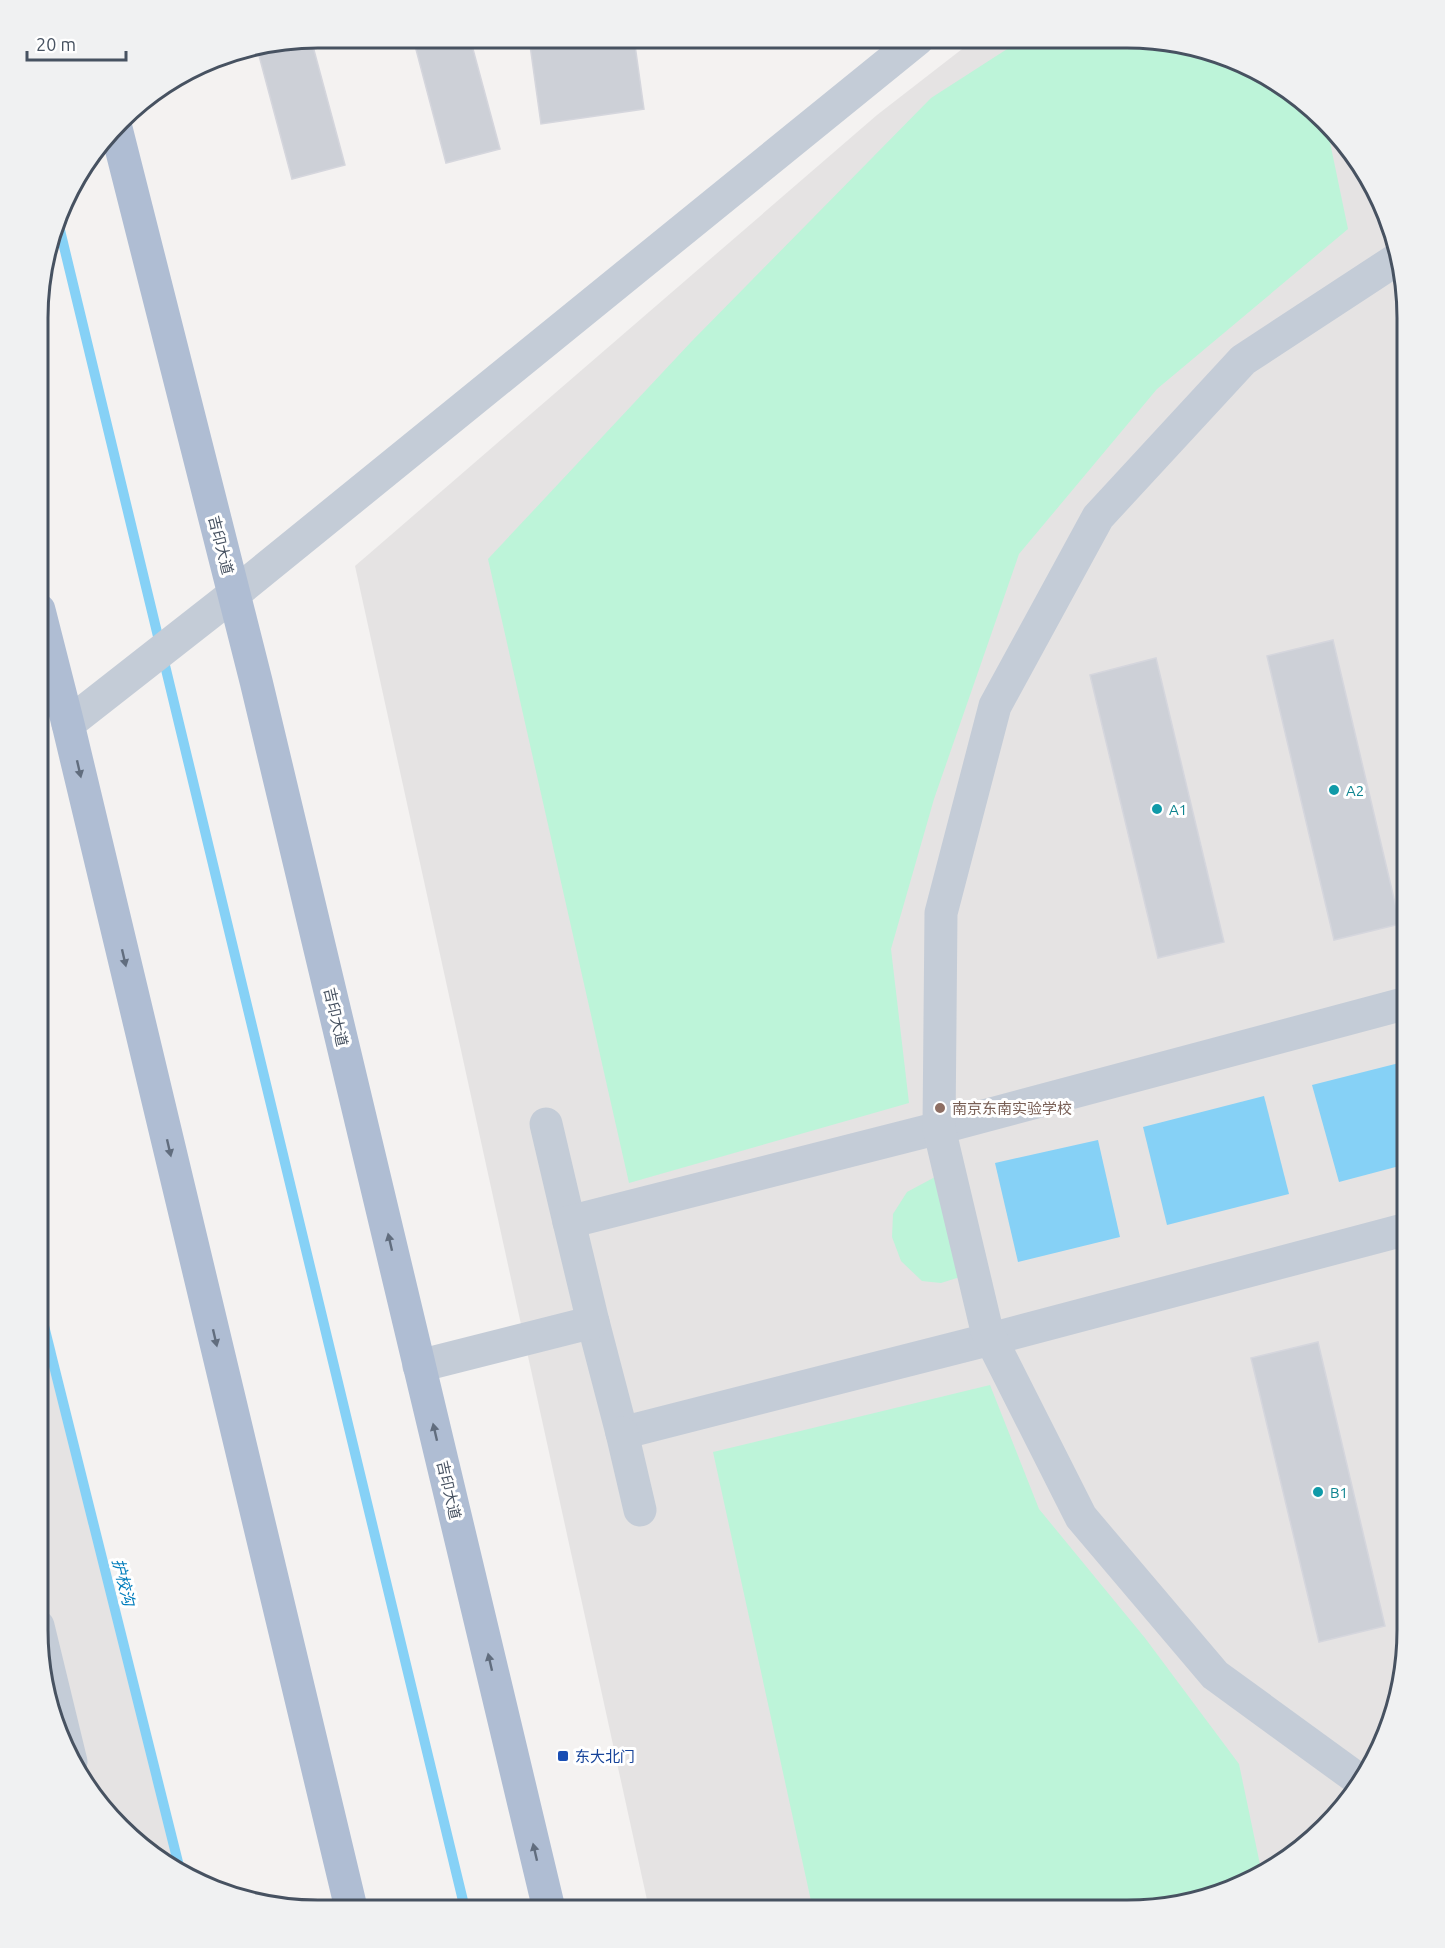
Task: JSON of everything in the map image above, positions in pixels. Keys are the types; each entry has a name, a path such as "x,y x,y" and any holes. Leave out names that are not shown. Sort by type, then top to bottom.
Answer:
{"main road":[{"name":"吉印大道","path":"118,137 234,594 547,1900"},
{"path":"48,645 349,1900"}],"street":[{"path":"68,724 234,594 907,48"},
{"path":"1354,1776 1215,1674 1081,1517 987,1331 939,1128 941,913 995,706 1098,517 1243,360 1391,263"},
{"path":"569,1222 939,1128 1397,1006"},
{"path":"546,1124 592,1322 640,1510"},
{"path":"622,1433 991,1339 1397,1232"},
{"path":"419,1366 592,1322"}],"shaded area":[{"name":"南京东南实验学校","path":"963,48 1145,49 1180,53 1214,62 1247,76 1277,93 1305,115 1330,140 1352,168 1369,198 1383,231 1395,283 1397,318 1397,1630 1395,1665 1383,1717 1369,1750 1352,1780 1318,1821 1277,1855 1247,1872 1214,1886 1162,1898 1127,1900 647,1900 355,566 877,115"},
{"path":"48,1324 181,1863 127,1821 93,1780 76,1750 57,1700 50,1665 48,1630"}],"green space":[{"path":"1009,48 1162,50 1214,62 1247,76 1277,93 1305,115 1329,139 1348,229 1157,389 1019,554 934,799 891,949 909,1103 629,1183 488,559 691,342 931,98"},
{"path":"935,1177 960,1277 941,1283 922,1281 901,1261 892,1237 893,1214 907,1192"},
{"path":"990,1385 1039,1509 1145,1638 1239,1764 1260,1865 1214,1886 1162,1898 1127,1900 811,1900 713,1452"}],"water":[{"path":"1397,1064 1397,1167 1339,1182 1312,1085"},
{"path":"1264,1096 1289,1194 1167,1225 1143,1127"},
{"path":"1098,1140 1120,1237 1018,1262 995,1163"}],"building":[{"path":"313,48 345,165 292,179 259,54"},
{"path":"416,48 473,48 500,149 446,163"},
{"path":"530,48 635,48 644,109 541,124"},
{"name":"A2","path":"1333,640 1397,911 1397,925 1334,940 1267,656"},
{"name":"A1","path":"1156,658 1224,942 1158,958 1090,675"},
{"name":"B1","path":"1318,1342 1385,1626 1319,1642 1251,1358"}],"waterway":[{"path":"61,234 463,1900"},
{"name":"护校沟","path":"48,1342 178,1861"}],"place":[{"name":"A2","path":"1334,790"},
{"name":"A1","path":"1157,809"},
{"name":"南京东南实验学校","path":"940,1108"},
{"name":"B1","path":"1318,1492"},
{"name":"东大北门","path":"563,1756"}]}
